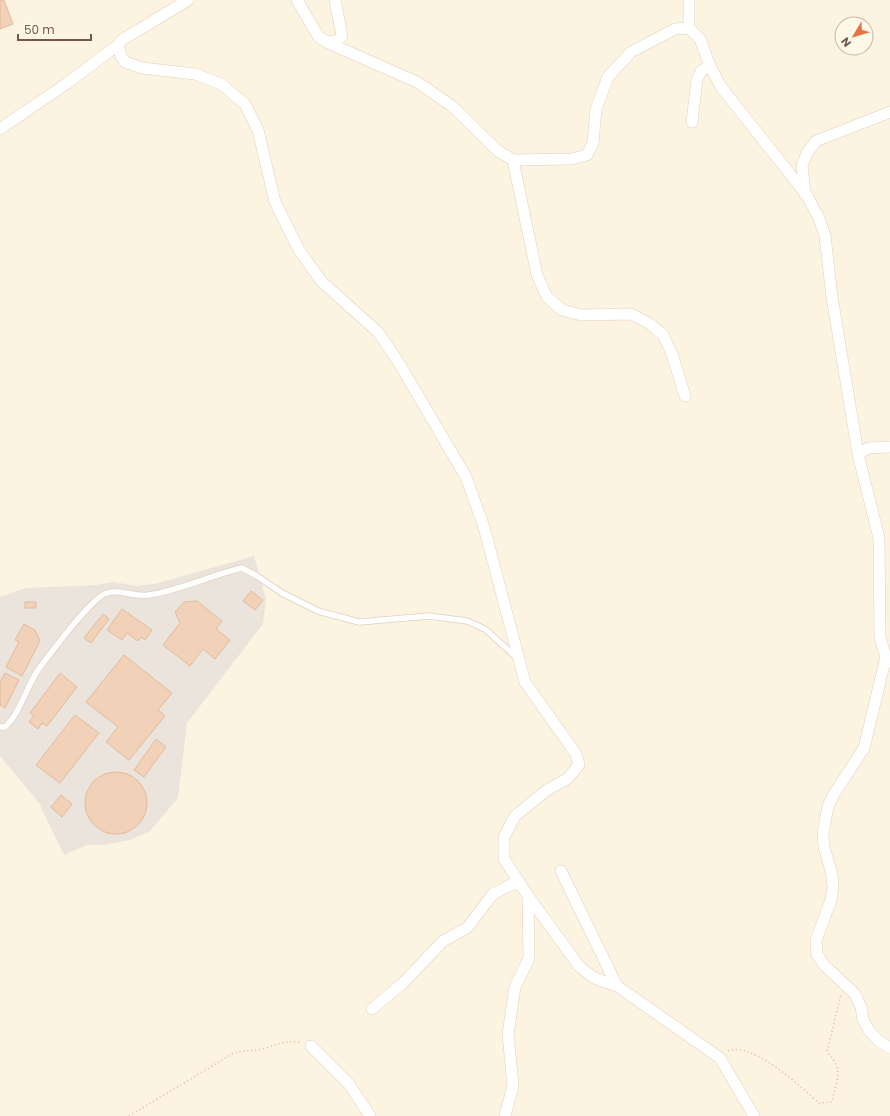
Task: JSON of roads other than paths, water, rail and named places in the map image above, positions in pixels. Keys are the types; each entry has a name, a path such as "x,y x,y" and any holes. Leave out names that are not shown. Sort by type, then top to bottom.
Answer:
{"street":[{"path":"0,129 34,106 137,30 188,0"},
{"path":"297,0 318,36 326,42 418,82 452,106 498,151 513,160 571,159 587,154 593,143 596,109 608,77 631,52 675,29 689,28"},
{"path":"326,42 337,41 342,36 336,0"},
{"path":"689,0 689,28 700,39 710,66 721,87 806,194 819,218 825,236 832,297 858,454 879,538 880,638 888,659 864,748 834,794 828,806 823,833 824,848 832,874 833,887 831,900 816,940 817,954 824,966 855,994 861,1007 863,1020 870,1032 879,1041 890,1048"},
{"path":"118,45 121,56 125,62 142,68 195,74 221,84 245,104 258,130 275,202 299,250 322,282 378,332 399,363 466,477 484,527 525,682 576,754 578,765 567,780 546,790 515,816 504,838 504,859 528,896 579,966 594,978 616,986 720,1058 754,1116"},
{"path":"692,122 697,80 701,71 710,66"},
{"path":"0,120 34,106"},
{"path":"806,194 802,166 806,153 816,141 890,112"},
{"path":"513,160 537,275 547,297 562,310 581,315 631,314 650,324 663,335 672,354 685,396"},
{"path":"858,454 868,448 890,447"},
{"path":"561,871 616,986"},
{"path":"372,1009 404,982 443,941 467,928 492,894 518,881"},
{"path":"505,1116 513,1086 508,1034 515,987 529,958 528,896"},
{"path":"311,1046 349,1084 370,1116"}],"lane":[{"path":"0,727 5,727 12,720 36,673 47,658 94,603 105,594 115,592 148,596 242,568 282,593 318,611 359,622 429,616 467,621 485,629 518,659"}]}
